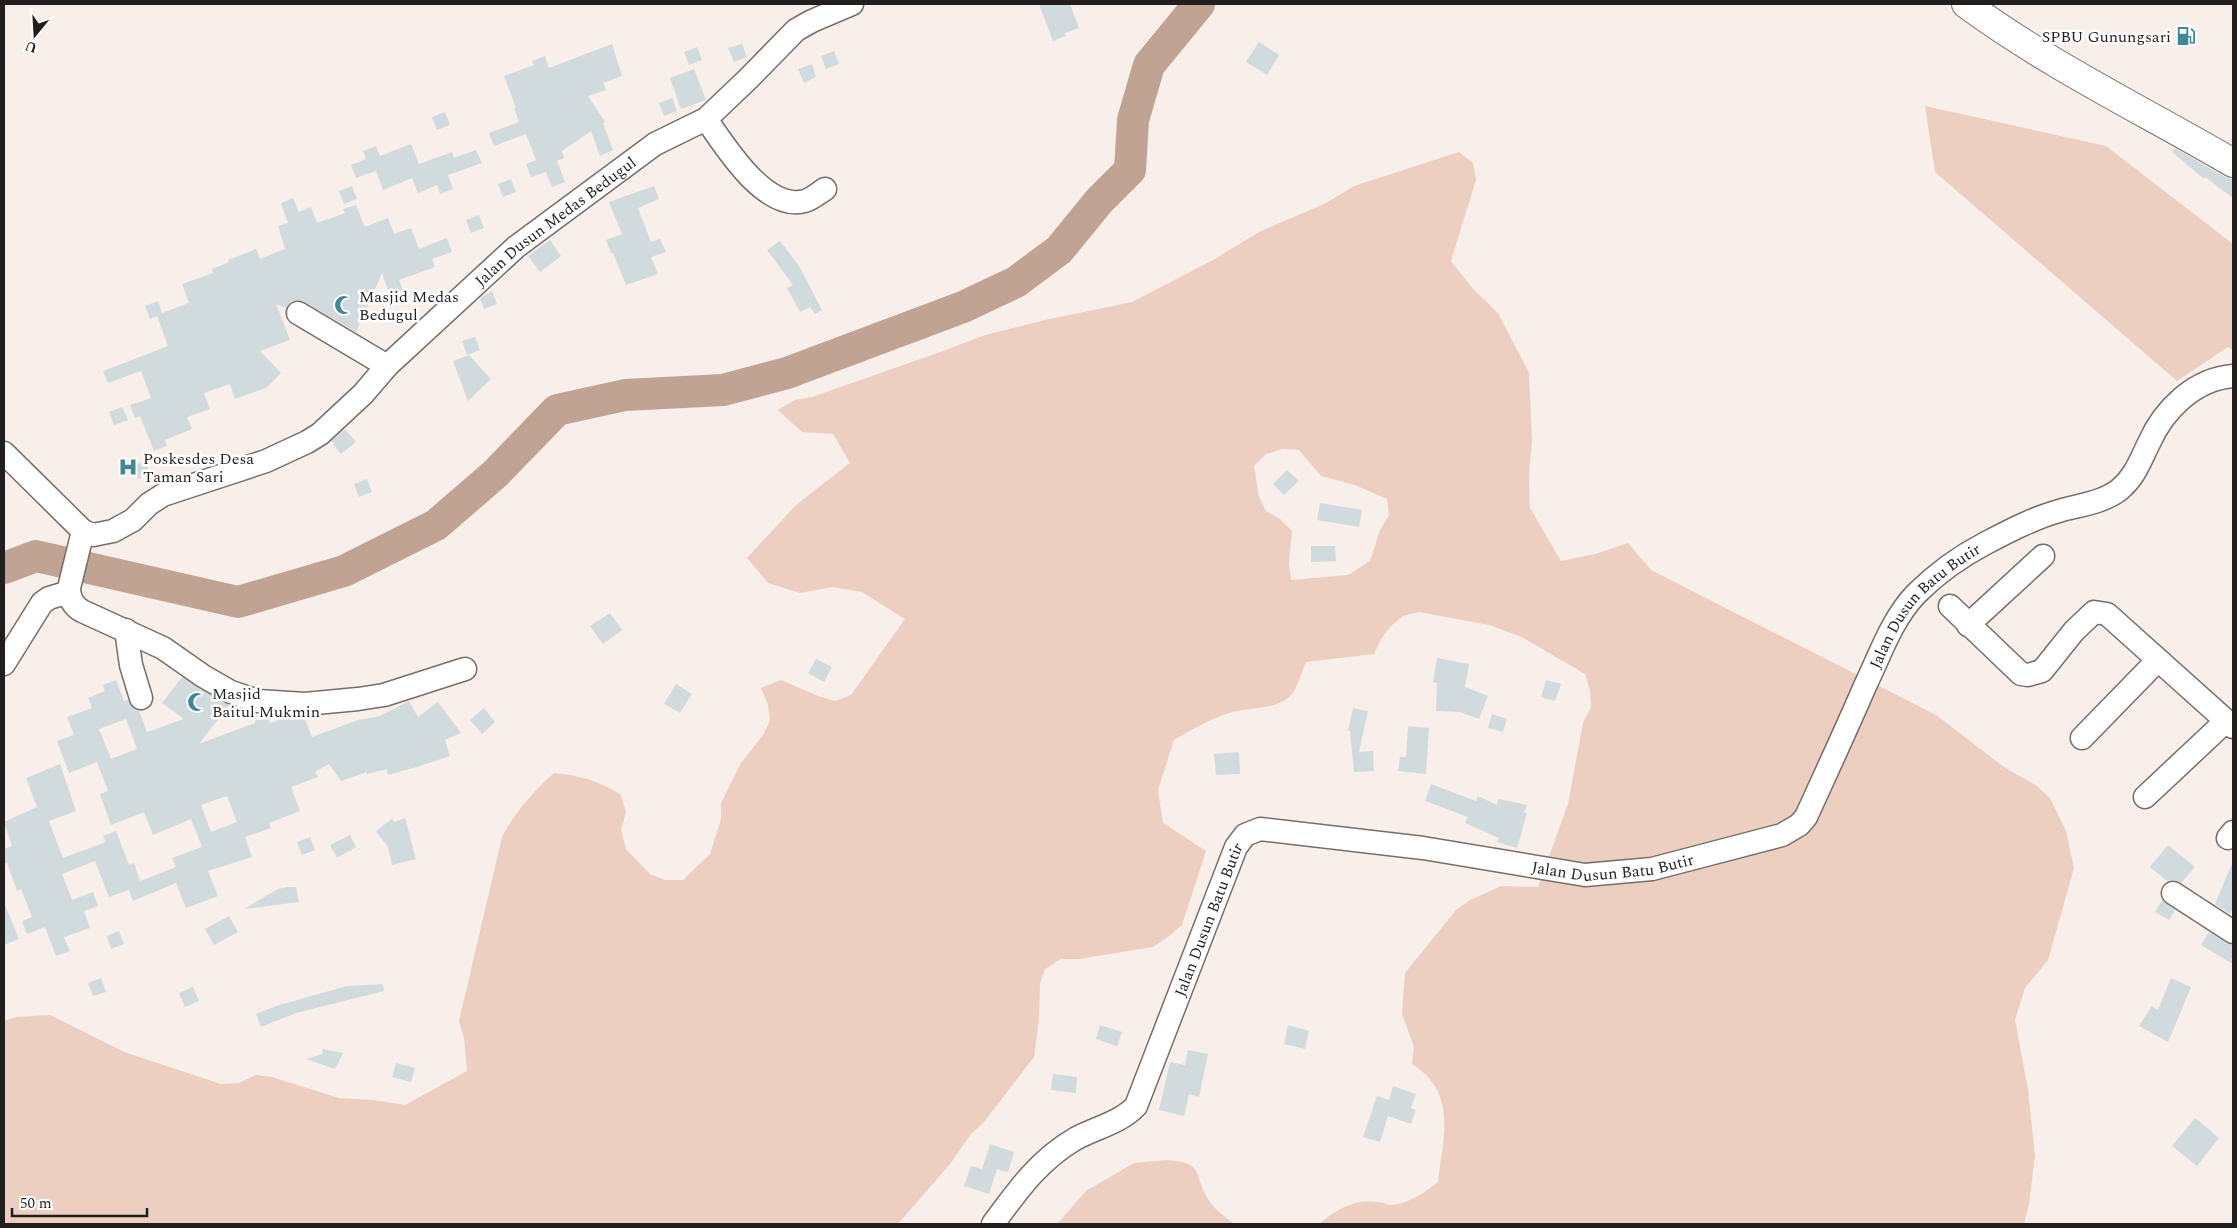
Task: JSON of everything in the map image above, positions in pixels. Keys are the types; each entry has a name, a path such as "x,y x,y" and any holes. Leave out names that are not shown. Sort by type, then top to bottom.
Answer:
{"main road":[{"path":"1966,4 1999,28 2081,77 2233,163"}],"street":[{"name":"Jalan Dusun Medas Bedugul","path":"81,538 106,534 133,520 149,504 163,495 193,484 226,476 266,461 320,434 363,394 387,366 425,333 476,282 545,224 570,209 656,144 706,119 796,30 812,20 852,4"},
{"path":"706,119 731,155 753,180 771,194 786,201 806,201 825,189"},
{"path":"298,313 387,366"},
{"name":"Jalan Dusun Batu Butir","path":"993,1224 1028,1176 1048,1157 1076,1139 1124,1116 1136,1106 1236,847 1245,835 1260,829 1325,835 1423,848 1585,875 1652,869 1782,836 1795,828 1806,817 1886,640 1903,611 1916,594 1974,549 2009,531 2057,511 2093,502 2117,491 2130,480 2141,462 2149,441 2170,409 2210,380 2233,376"},
{"path":"4,454 81,538 69,586 73,603 79,609 164,648 203,676 230,692 258,701 305,704 358,699 384,695 464,669"},
{"path":"1968,625 2043,556"},
{"path":"4,664 42,603 69,586"},
{"path":"1950,606 2021,674 2028,675 2042,671 2074,631 2094,612 2107,614 2230,724 2145,797"},
{"path":"126,630 131,665 141,698"},
{"path":"2082,738 2158,660"},
{"path":"2173,893 2233,932"}],"shaded area":[{"path":"1925,106 2106,146 2233,244 2233,350 2228,347 2177,381 1935,172"},
{"path":"1459,152 1473,163 1476,180 1451,261 1474,290 1498,313 1529,373 1532,440 1529,474 1530,508 1561,561 1595,554 1628,543 1651,570 1936,715 2004,767 2037,786 2050,798 2066,831 2074,868 2048,960 2025,988 2015,1020 2028,1089 2035,1156 2029,1204 2024,1224 1319,1224 1346,1206 1370,1201 1391,1205 1399,1204 1423,1193 1438,1182 1444,1133 1442,1102 1436,1088 1427,1076 1412,1064 1414,1047 1402,1014 1405,973 1456,910 1470,900 1501,886 1538,887 1568,804 1583,723 1591,707 1590,690 1585,674 1522,637 1489,625 1419,612 1403,616 1391,626 1381,639 1374,654 1306,662 1294,692 1285,700 1270,706 1226,714 1206,722 1174,740 1158,790 1163,823 1206,851 1182,925 1153,947 1079,959 1061,959 1045,969 1040,984 1039,1019 1034,1057 984,1122 971,1134 950,1164 898,1224 4,1224 4,1021 16,1017 50,1015 124,1052 221,1084 239,1083 256,1075 272,1077 339,1098 373,1100 405,1105 467,1071 464,1038 459,1021 502,837 512,819 525,803 554,773 572,775 589,780 621,795 626,812 621,830 626,849 650,874 665,880 683,880 710,854 721,819 721,803 741,763 763,735 770,721 768,705 761,688 781,680 818,696 835,701 851,695 905,619 862,592 832,587 800,593 768,583 747,558 796,505 850,463 833,434 802,432 778,410 795,400 812,397 985,335 1132,302 1213,260 1259,232 1326,203 1354,186","holes":["1282,449 1299,450 1321,476 1355,485 1387,499 1389,515 1380,530 1370,561 1348,575 1291,580 1289,563 1292,531 1280,519 1266,511 1259,497 1254,466 1266,454"]},
{"path":"1166,1160 1187,1163 1192,1167 1196,1171 1210,1203 1234,1224 1057,1224 1086,1191 1134,1163"}],"building":[{"path":"1039,4 1070,4 1079,28 1065,33 1066,36 1053,41"},
{"path":"1259,42 1279,55 1267,75 1246,62"},
{"path":"612,44 622,76 603,83 606,90 588,96 605,122 603,123 613,150 600,156 591,131 562,151 564,158 557,161 565,182 552,187 546,172 531,177 526,164 536,160 526,134 494,146 489,133 519,122 504,76 534,65 532,61 545,56 549,68"},
{"path":"742,44 747,57 734,62 728,48"},
{"path":"697,47 702,60 689,65 684,52"},
{"path":"834,51 839,64 826,69 821,56"},
{"path":"812,64 816,77 804,83 798,69"},
{"path":"694,69 706,100 681,109 670,78"},
{"path":"672,98 677,111 664,116 659,103"},
{"path":"445,112 450,125 437,130 432,117"},
{"path":"411,144 419,164 452,152 454,158 476,150 482,163 448,175 453,189 440,194 437,185 418,193 412,178 383,190 376,171 356,178 351,165 366,159 363,151 376,146 380,156"},
{"path":"2175,148 2225,177 2233,179 2233,198 2205,177 2204,179 2172,152"},
{"path":"511,179 516,192 503,197 498,184"},
{"path":"352,186 357,199 344,204 339,191"},
{"path":"654,186 659,199 638,208 651,242 660,239 666,252 651,257 658,274 626,285 606,240 622,234 609,202"},
{"path":"293,198 299,212 311,207 317,223 345,213 343,209 356,205 365,227 388,218 394,234 411,228 419,249 447,238 452,252 432,259 435,267 399,280 403,290 390,295 382,273 356,332 304,302 292,301 286,308 276,304 290,340 260,351 281,373 266,388 235,399 230,384 204,393 210,409 187,417 192,429 165,440 167,446 154,451 140,416 135,418 130,405 151,398 141,371 108,383 103,371 168,346 157,316 150,319 145,306 158,301 162,313 189,303 182,284 213,273 212,269 229,262 228,260 256,249 260,259 285,249 278,226 288,223 281,203"},
{"path":"479,215 484,228 471,233 466,220"},
{"path":"550,240 561,256 540,272 528,256"},
{"path":"780,241 799,266 822,310 815,314 810,307 800,312 787,288 793,285 767,250"},
{"path":"492,291 497,304 484,309 480,298"},
{"path":"475,337 480,350 467,355 462,341"},
{"path":"469,355 491,379 468,401 453,361"},
{"path":"122,407 128,420 114,425 109,412"},
{"path":"345,429 356,442 341,454 331,441"},
{"path":"145,461 150,474 138,479 133,466"},
{"path":"1287,470 1299,481 1284,495 1273,484"},
{"path":"367,479 372,492 359,497 354,484"},
{"path":"1320,503 1362,510 1359,527 1317,520"},
{"path":"1311,546 1335,546 1336,561 1311,562"},
{"path":"610,613 622,630 603,644 590,626"},
{"path":"1437,658 1469,664 1465,687 1488,696 1479,719 1460,712 1436,711 1437,683 1433,682"},
{"path":"816,659 832,667 824,682 808,673"},
{"path":"182,677 229,705 199,744 255,723 255,721 268,716 270,723 289,716 304,717 312,737 358,720 380,716 409,701 418,717 438,702 461,733 445,740 450,756 420,766 388,775 387,769 367,774 367,772 341,781 329,764 315,772 318,777 291,787 300,811 269,823 271,828 245,837 252,857 208,871 218,896 186,908 176,883 133,901 129,890 109,897 95,861 62,874 72,900 93,892 98,906 84,911 90,928 64,937 70,951 56,956 45,927 27,934 22,921 32,917 21,889 17,891 7,863 4,864 4,849 12,846 4,822 37,807 26,778 60,764 76,811 49,821 63,858 106,842 103,836 116,831 129,865 134,863 140,881 176,867 172,858 202,847 191,819 153,835 144,812 111,825 100,794 108,791 97,762 69,773 57,741 74,735 67,717 92,708 88,698 105,691 103,685 116,680 124,701 128,700 132,707 139,711 147,732 184,719 162,703","holes":["126,719 137,749 111,759 99,729","227,796 237,822 211,832 201,805"]},
{"path":"1546,680 1561,684 1555,701 1541,697"},
{"path":"676,684 692,694 680,713 664,704"},
{"path":"484,708 495,722 482,734 470,720"},
{"path":"1353,708 1368,711 1359,752 1373,751 1374,771 1354,772 1350,731 1348,731"},
{"path":"1492,714 1507,719 1503,732 1488,728"},
{"path":"1408,726 1429,728 1426,774 1398,771 1400,757 1406,757"},
{"path":"1239,752 1240,774 1216,775 1214,754"},
{"path":"1431,784 1476,801 1478,796 1497,805 1498,799 1527,805 1524,812 1527,813 1517,848 1497,842 1499,838 1465,823 1468,817 1425,801"},
{"path":"405,818 416,859 392,865 388,847 376,831 392,819 394,822"},
{"path":"350,835 356,847 337,858 330,845"},
{"path":"310,837 315,850 302,855 297,842"},
{"path":"2168,845 2195,867 2181,883 2174,880 2167,881 2150,867"},
{"path":"2233,861 2233,906 2230,914 2215,904"},
{"path":"296,887 299,902 244,909 278,889"},
{"path":"2162,900 2175,910 2169,920 2155,912"},
{"path":"4,902 19,939 4,945"},
{"path":"229,916 238,932 214,945 205,929"},
{"path":"119,931 124,944 111,949 107,936"},
{"path":"2209,932 2226,943 2233,945 2233,964 2201,945"},
{"path":"101,978 106,992 93,996 88,983"},
{"path":"2171,978 2191,987 2168,1042 2139,1026 2152,1006 2158,1010"},
{"path":"383,984 384,991 296,1013 261,1027 256,1014 276,1006 347,986"},
{"path":"193,987 199,1001 185,1007 179,993"},
{"path":"1100,1025 1122,1032 1117,1046 1096,1039"},
{"path":"1288,1025 1309,1031 1305,1049 1284,1044"},
{"path":"322,1049 343,1053 335,1069 306,1059 323,1054"},
{"path":"1188,1050 1208,1054 1199,1097 1189,1094 1184,1116 1159,1110 1170,1062 1185,1065"},
{"path":"396,1063 415,1068 411,1082 392,1077"},
{"path":"1053,1074 1077,1077 1076,1093 1051,1090"},
{"path":"1393,1086 1416,1094 1411,1108 1416,1110 1411,1124 1388,1116 1380,1142 1363,1137 1377,1096 1389,1100"},
{"path":"2195,1118 2219,1138 2197,1166 2172,1146"},
{"path":"990,1144 1014,1152 1008,1172 997,1169 989,1194 964,1186 971,1166 982,1169"}],"waterway":[{"path":"4,568 36,556 238,602 344,571 436,525 495,474 557,410 625,395 723,390 787,373 963,307 1016,282 1059,250 1099,201 1130,170 1133,120 1149,65 1199,4"}],"place":[{"name":"SPBU Gunungsari","path":"2186,36"},
{"name":"Masjid Medas Bedugul","path":"344,305"},
{"name":"Poskesdes Desa Taman Sari","path":"128,467"},
{"name":"Masjid Baitul Mukmin","path":"197,702"}]}
